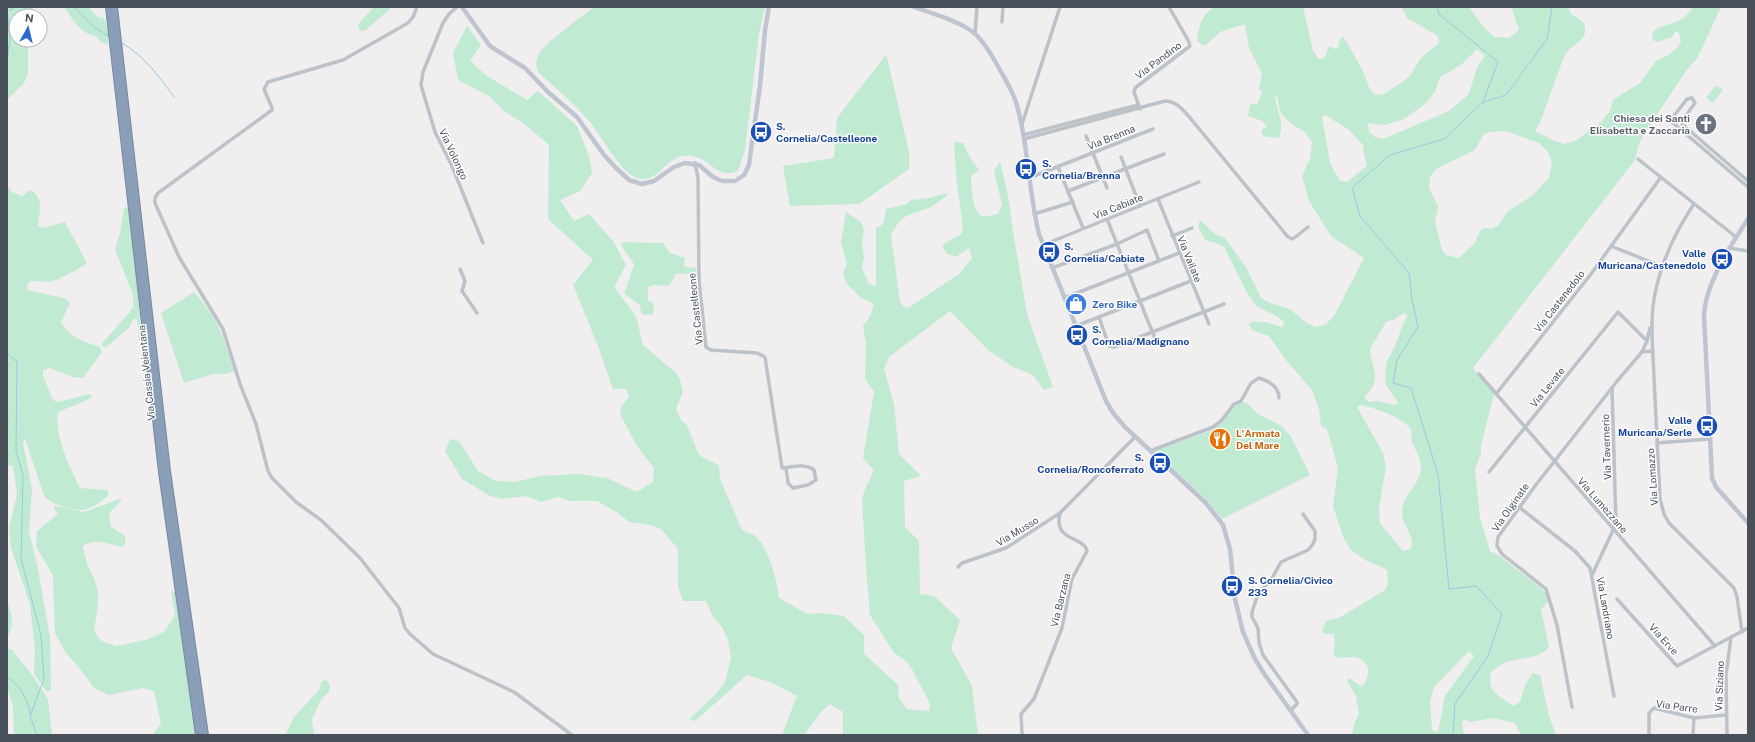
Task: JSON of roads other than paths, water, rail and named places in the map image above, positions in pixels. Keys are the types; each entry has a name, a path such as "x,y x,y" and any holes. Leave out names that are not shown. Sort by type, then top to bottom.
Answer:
{"highway":[{"name":"Via Cassia Veientana","path":"109,7 117,49 167,471 205,735"},
{"name":"Via Cassia Veientana","path":"114,7 115,34"},
{"name":"Via Cassia Veientana","path":"117,49 162,472 199,735"}],"street":[{"path":"417,7 413,17 408,23 351,56 327,65 268,82 264,89 272,110 160,192 155,198 155,203 179,257 224,330 240,384 256,424 268,470 272,478 296,502 321,520 360,558 399,608 405,628 433,654 514,692 572,735"},
{"name":"Via Volongo","path":"457,7 448,14 443,23 423,72 421,85 434,132 452,166 483,243"},
{"path":"462,7 490,46 525,68 548,92 573,113 581,121 604,156 629,180 637,184 645,184 654,181 680,164 695,164 722,181 737,180 744,175 747,169 756,113 769,7"},
{"path":"914,7 954,21 975,34 984,44 1000,71 1015,100 1024,137 1034,214 1043,245 1106,401 1117,418 1135,437 1206,503 1223,525 1230,549 1235,599 1243,632 1255,659 1308,735"},
{"path":"975,34 977,7"},
{"path":"1002,22 1003,7"},
{"path":"1021,125 1060,7"},
{"name":"Via Pandino","path":"1139,107 1134,88 1190,45 1169,7"},
{"path":"1748,181 1682,124 1695,104 1692,98 1687,99 1673,117 1673,123 1748,187"},
{"path":"1024,137 1165,101 1176,104 1191,119 1288,237 1293,239 1308,227"},
{"name":"Via Brenna","path":"1029,178 1153,129"},
{"path":"1086,136 1107,188"},
{"path":"1068,191 1164,154"},
{"path":"1121,157 1140,206"},
{"path":"1638,159 1736,237"},
{"name":"Via Castelleone","path":"695,164 698,183 699,281 706,347 710,350 759,353 765,357 782,468 810,467 814,470 816,480 808,485 792,488 788,483 786,468"},
{"path":"1058,167 1083,228"},
{"name":"Via Castenedolo","path":"1496,394 1611,246 1660,177"},
{"name":"Via Cabiate","path":"1043,245 1200,182"},
{"name":"Via Vailate","path":"1158,199 1208,324"},
{"path":"1034,214 1073,202"},
{"name":"Via Lomazzo","path":"1694,204 1679,228 1663,267 1655,293 1652,322 1652,351 1660,499 1664,514 1669,524 1734,588 1738,597 1742,632"},
{"path":"1108,219 1156,341"},
{"path":"1748,219 1736,237 1714,279 1705,302 1704,311 1711,472 1714,482 1748,523"},
{"path":"1172,236 1192,228"},
{"path":"1052,268 1117,244 1146,230 1159,261"},
{"path":"1611,246 1663,267"},
{"path":"1730,248 1748,251"},
{"path":"1064,298 1179,253"},
{"path":"460,269 465,280 462,291 477,313"},
{"path":"1076,326 1191,281"},
{"path":"1099,317 1109,346 1112,347 1224,304"},
{"name":"Via Levate","path":"1489,472 1524,426 1618,312 1647,341"},
{"name":"Via Olginate","path":"1572,707 1556,624 1546,589 1502,554 1497,546 1498,537 1554,460 1642,352 1647,341 1652,322"},
{"path":"1642,352 1652,351"},
{"name":"Via Lumezzane","path":"1479,374 1715,646"},
{"path":"1150,451 1213,427 1222,421 1234,404 1241,401 1252,384 1259,378 1273,385 1279,393 1279,398"},
{"name":"Via Tavernerio","path":"1612,388 1616,522 1614,529"},
{"path":"1060,513 1135,437"},
{"path":"1657,443 1709,439"},
{"name":"Via Landriano","path":"1519,507 1575,551 1590,568 1614,696"},
{"name":"Via Musso","path":"958,567 962,563 1006,548 1060,513"},
{"name":"Via Barzana","path":"1022,734 1022,714 1034,699 1064,622 1072,579 1087,551 1085,546 1061,530 1059,520 1060,513"},
{"path":"1291,710 1297,704 1263,655 1259,643 1258,628 1252,617 1252,612 1258,594 1271,580 1281,562 1308,550 1313,544 1315,539 1315,531 1303,514"},
{"path":"1592,575 1614,529"},
{"name":"Via Erve","path":"1617,599 1677,666 1748,628"},
{"name":"Via Siziano","path":"1727,735 1726,675 1731,637"},
{"name":"Via Parre","path":"1649,735 1649,713 1654,708 1694,718 1726,715"},
{"path":"1693,735 1694,718"}],"waterway":[{"path":"74,7 94,27 110,37"},
{"path":"1437,7 1439,14 1498,62 1483,102 1444,139 1390,155 1352,188 1360,216 1409,273 1412,299 1418,327 1397,360 1393,383 1411,388 1438,474 1449,589 1476,586 1502,614 1488,656 1455,704 1453,735"},
{"path":"1484,102 1506,95 1547,39 1552,7"},
{"path":"7,9 10,39 7,62"},
{"path":"122,43 144,60 157,74 174,97"},
{"path":"7,353 17,362 16,451 23,475 21,559 41,635 44,679 30,716 37,735"},
{"path":"7,677 12,680 23,693 30,714"}],"place":[{"name":"Chiesa dei Santi Elisabetta e Zaccaria","path":"1706,124"},
{"name":"S. Cornelia/Castelleone","path":"761,132"},
{"name":"S. Cornelia/Brenna","path":"1026,169"},
{"name":"S. Cornelia/Cabiate","path":"1049,252"},
{"name":"Valle Muricana/Castenedolo","path":"1722,259"},
{"name":"Zero Bike","path":"1076,304"},
{"name":"S. Cornelia/Madignano","path":"1077,335"},
{"name":"Valle Muricana/Serle","path":"1707,426"},
{"name":"L'Armata Del Mare","path":"1220,439"},
{"name":"S. Cornelia/Roncoferrato","path":"1160,463"},
{"name":"S. Cornelia/Civico 233","path":"1232,586"}]}
